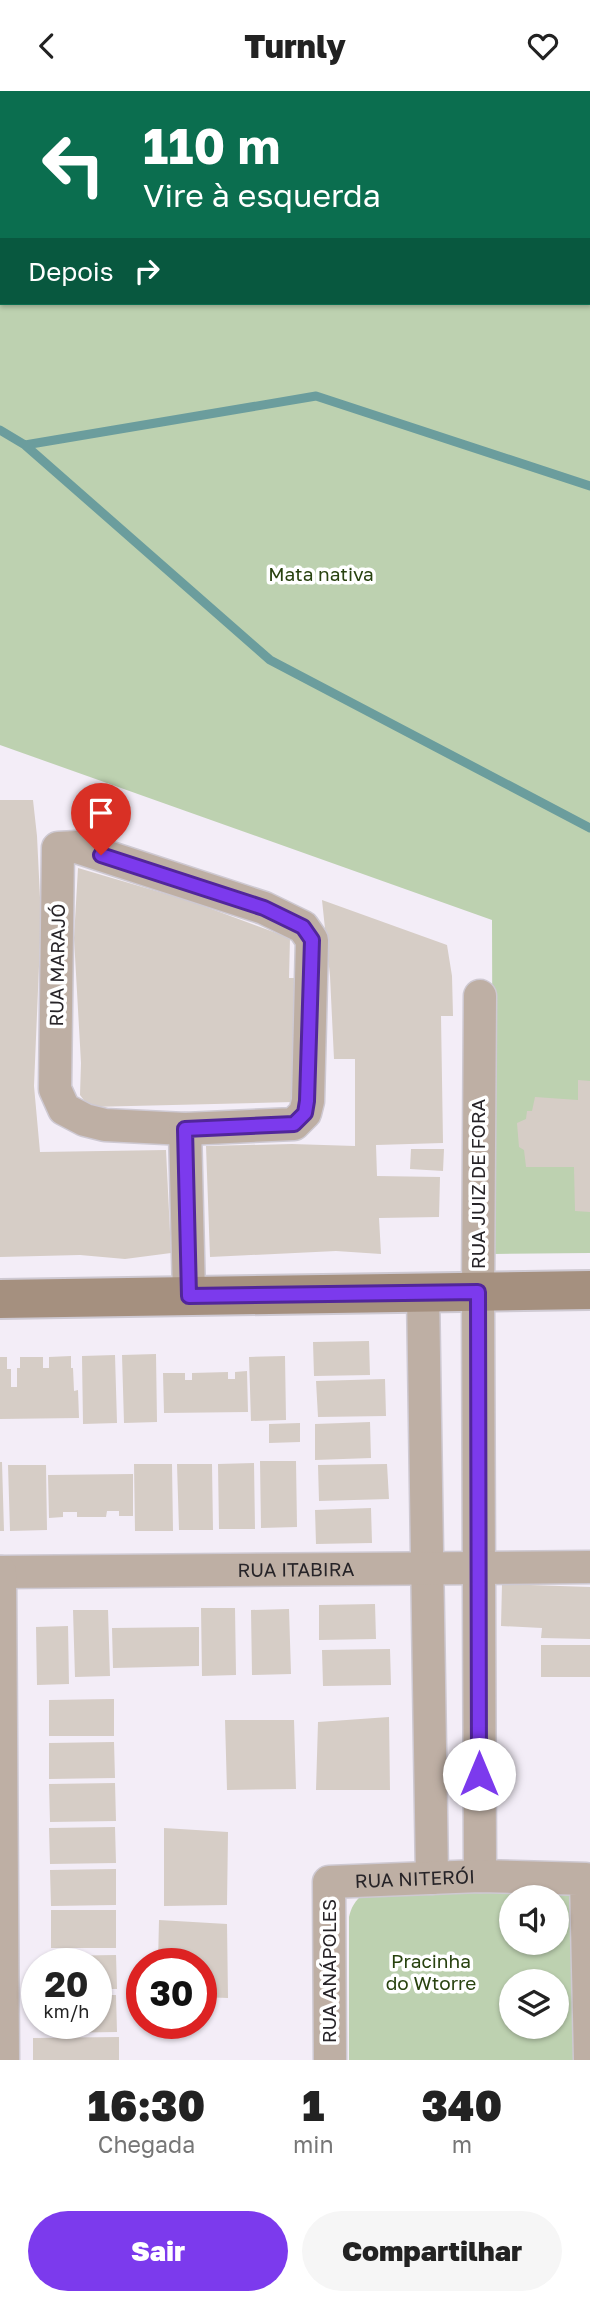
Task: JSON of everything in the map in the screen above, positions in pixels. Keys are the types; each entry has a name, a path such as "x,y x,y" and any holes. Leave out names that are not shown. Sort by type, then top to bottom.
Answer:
{"street":[{"name":"RUA MARAJÓ","path":"77,847 264,908 303,927 312,940 305,1113 294,1124 185,1129 105,1125 85,1120 64,1109 55,1089 58,848 77,847"},
{"name":"RUA JUIZ DE FORA","path":"480,996 480,1876"},
{"path":"185,1129 189,1296"},
{"path":"0,1299 590,1290"},
{"path":"423,1292 432,1878"},
{"name":"RUA ITABIRA","path":"0,1572 590,1567"},
{"path":"0,1572 3,2060"},
{"name":"RUA NITERÓI","path":"329,1882 480,1876 586,1879 590,2060"},
{"name":"RUA ANÁPOLES","path":"329,1882 330,2060"}],"green space":[{"name":"Mata nativa","path":"0,305 590,305 590,1253 493,1254 492,920 0,745"},
{"name":"Pracinha do Wtorre","path":"569,1890 576,1892 585,2060 349,2060 349,1917 358,1899 364,1894 499,1891 499,1955 569,1955"}],"building":[{"path":"0,800 33,800 41,918 34,1086 40,1152 166,1150 171,1253 125,1259 80,1255 0,1257"},
{"path":"78,868 190,901 290,938 289,978 297,978 292,1060 294,1102 89,1107 80,1095 81,1063 74,938"},
{"path":"322,900 447,945 452,976 453,1016 441,1016 443,1143 376,1145 377,1176 440,1177 439,1217 379,1218 381,1254 336,1251 210,1257 206,1146 355,1146 355,1059 334,1059 330,976"},
{"path":"578,1080 590,1081 590,1212 575,1211 574,1167 526,1167 524,1150 519,1147 517,1123 526,1119 527,1111 532,1111 535,1097 578,1100"},
{"path":"411,1149 444,1149 443,1171 410,1169"},
{"path":"369,1341 370,1375 314,1376 313,1342"},
{"path":"156,1354 157,1422 124,1423 122,1355"},
{"path":"115,1355 117,1423 83,1424 82,1356"},
{"path":"71,1356 74,1391 78,1390 79,1418 0,1419 0,1357 7,1357 7,1369 11,1369 11,1387 17,1387 20,1357 43,1357 43,1368 49,1368 49,1357"},
{"path":"285,1356 286,1420 251,1421 249,1357"},
{"path":"247,1371 248,1412 164,1413 163,1373 185,1373 185,1380 192,1380 192,1373 228,1372 228,1379 235,1379 235,1372"},
{"path":"385,1379 386,1416 318,1417 316,1381"},
{"path":"370,1422 371,1458 315,1460 315,1424"},
{"path":"300,1423 300,1442 269,1443 269,1424"},
{"path":"260,1461 296,1461 297,1527 261,1528"},
{"path":"2,1462 4,1531 0,1531"},
{"path":"254,1463 255,1529 219,1529 218,1464"},
{"path":"134,1464 172,1464 173,1531 135,1531"},
{"path":"177,1464 212,1464 213,1530 179,1530"},
{"path":"387,1464 389,1499 319,1501 318,1465"},
{"path":"8,1465 46,1465 47,1530 10,1531"},
{"path":"133,1474 133,1516 119,1516 119,1511 107,1511 106,1517 77,1517 77,1512 63,1512 63,1517 49,1518 48,1475"},
{"path":"371,1508 372,1543 316,1544 315,1510"},
{"path":"502,1584 590,1587 590,1639 541,1638 542,1628 501,1626"},
{"path":"375,1604 376,1639 319,1640 319,1605"},
{"path":"201,1608 235,1608 236,1675 202,1676"},
{"path":"289,1609 291,1674 252,1675 251,1610"},
{"path":"73,1610 108,1610 110,1676 75,1677"},
{"path":"68,1626 69,1684 37,1685 36,1627"},
{"path":"199,1627 199,1666 113,1668 112,1628"},
{"path":"541,1645 590,1645 590,1677 541,1677"},
{"path":"390,1649 391,1685 323,1686 322,1650"},
{"path":"114,1699 114,1736 49,1736 49,1700"},
{"path":"389,1717 390,1790 316,1790 318,1722"},
{"path":"225,1720 294,1720 296,1789 227,1790"},
{"path":"114,1742 115,1778 49,1779 49,1743"},
{"path":"115,1783 116,1821 50,1822 49,1784"},
{"path":"115,1827 116,1863 50,1864 49,1828"},
{"path":"164,1828 228,1832 227,1905 164,1906"},
{"path":"116,1869 116,1905 51,1906 50,1870"},
{"path":"51,1910 116,1910 116,1948 51,1948"},
{"path":"159,1920 227,1924 228,1998 217,1998 217,1948 158,1948"},
{"path":"112,1955 116,1955 117,1989 112,1989"},
{"path":"112,1995 116,1995 117,2032 112,2032"},
{"path":"119,2037 119,2060 33,2060 33,2039"}],"waterway":[{"path":"25,445 316,396 590,486"},
{"path":"0,430 25,445 270,660 590,828"}],"route":[{"path":"101,855 264,908 303,927 312,940 305,1113 294,1124 185,1129 189,1296 478,1292 479,1774"}]}
